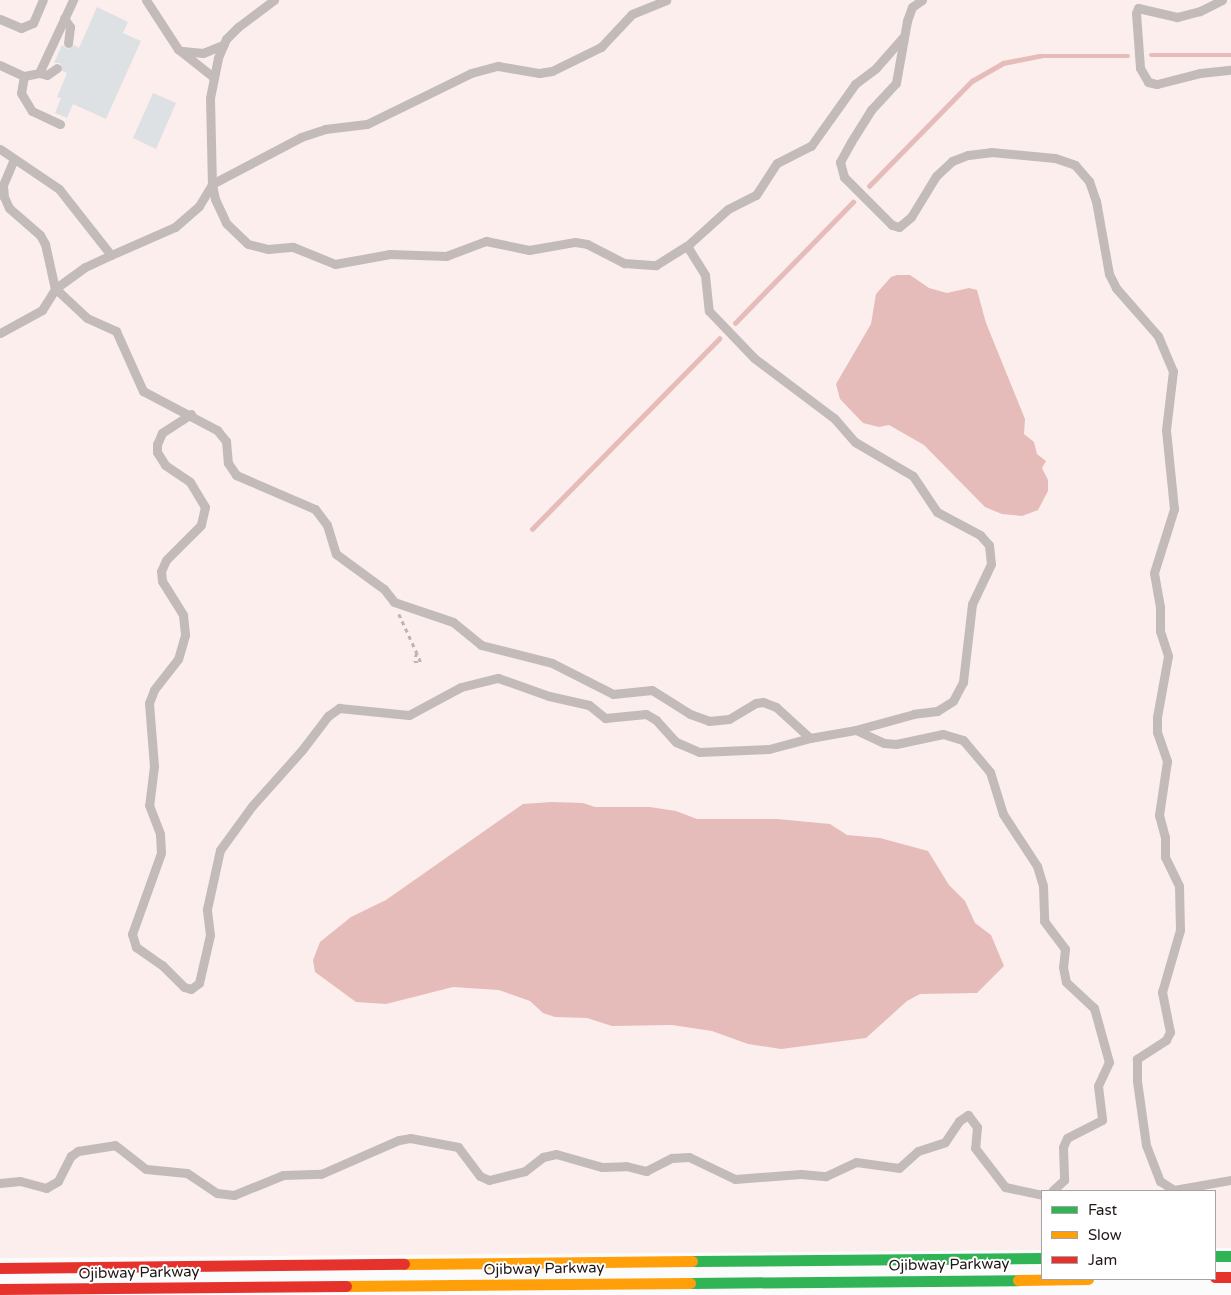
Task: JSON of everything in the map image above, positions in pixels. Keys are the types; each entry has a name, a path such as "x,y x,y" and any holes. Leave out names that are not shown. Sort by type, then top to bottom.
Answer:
{"main road":[{"path":"1216,1256 1231,1256"},
{"name":"Ojibway Parkway","path":"0,1268 1041,1258"},
{"path":"1216,1277 1231,1277"},
{"name":"Ojibway Parkway","path":"0,1289 1041,1279"}],"lane":[{"path":"0,19 21,28 33,23 42,0"},
{"path":"39,73 73,0"},
{"path":"146,0 178,49 212,76"},
{"path":"178,49 191,53 214,51 274,0"},
{"path":"0,333 42,310 56,288 111,255 175,227 199,206 212,184 301,137 331,128 367,124 471,72 498,66 540,73 552,71 601,47 632,14 666,0"},
{"path":"922,0 911,4 903,37 896,83 871,110 840,162 844,177 892,225 899,227 911,217 936,176 952,161 968,155 991,152 1055,158 1075,165 1089,181 1096,201 1113,281 1158,336 1173,371 1166,430 1174,508 1154,573 1160,607 1160,631 1168,656 1157,717 1157,732 1167,761 1159,815 1165,837 1165,857 1179,886 1180,930 1162,992 1170,1032 1157,1046 1140,1055 1136,1073 1142,1128 1151,1162 1160,1181 1174,1190 1231,1180"},
{"path":"1222,0 1200,12 1177,17 1138,8 1136,14 1140,68 1148,82 1157,84 1200,73 1231,70"},
{"path":"64,18 70,27 68,43"},
{"path":"226,39 212,76 210,98 212,184 215,199 226,223 248,244 268,249 293,247 334,264 390,254 446,256 486,241 529,250 576,242 586,244 624,263 640,266 656,265 687,246 728,209 756,195 777,163 811,146 855,84 876,68 903,37"},
{"path":"0,65 24,76 39,73 47,75 57,68"},
{"path":"24,76 21,93 32,111 60,124"},
{"path":"0,149 13,161 59,189 111,255"},
{"path":"13,161 4,184 4,197 10,208 40,235 45,244 56,288 87,318 116,331 143,392 191,414 217,430 226,441 228,463 236,475 322,514 336,554 384,589 394,602 453,622 481,645 552,663 613,694 652,690 690,714 709,721 729,719 756,703 768,703 810,738"},
{"path":"191,414 162,433 157,444 157,452 165,465 197,490 204,515 201,525 166,560 162,571 162,581 182,615 185,635 178,659 154,690 149,703 154,766 149,805 160,834 162,853 132,934 136,947 162,965 184,987 191,989 199,983 210,935 207,909 220,850 252,806 302,750 328,716 338,708 408,716 461,687 498,678 549,696 589,705 605,718 646,714 656,720 676,742 699,752 769,749 810,738 861,730 914,714 937,711 953,701 962,682 972,604 991,564 989,545 980,535 937,512 913,476 856,442 836,420 748,352 708,311 705,275 687,246"},
{"path":"861,730 884,743 896,744 943,734 963,740 990,772 1003,814 1039,871 1043,886 1044,921 1065,949 1063,967 1066,982 1094,1008 1109,1062 1098,1086 1102,1120 1068,1138 1063,1147 1064,1180 1053,1190"},
{"path":"0,1183 20,1181 46,1188 58,1180 70,1156 78,1151 115,1144 146,1169 186,1173 217,1193 234,1195 283,1175 321,1174 399,1140 410,1138 458,1148 480,1176 489,1180 510,1177 525,1171 543,1157 556,1154 602,1167 626,1166 646,1171 672,1158 689,1157 735,1180 801,1174 826,1176 856,1162 899,1168 918,1151 946,1142 959,1121 968,1115 977,1127 974,1148 998,1179 1013,1190 1041,1195"}],"path":[{"path":"394,602 417,653"}],"shaded area":[{"path":"0,0 1231,0 1231,1248 1216,1248 1216,1190 1041,1190 1041,1250 0,1258"},
{"path":"910,275 929,288 947,293 969,288 977,290 986,323 1025,419 1024,434 1034,442 1037,454 1046,461 1042,468 1048,480 1048,491 1038,510 1022,516 1002,514 985,507 924,445 889,425 879,427 863,423 840,399 836,384 871,324 876,294 891,277"},
{"path":"552,802 583,803 595,807 650,807 676,811 697,819 777,819 830,824 847,835 880,838 928,851 949,885 965,901 975,923 991,935 1004,966 977,993 920,994 907,1001 866,1038 781,1049 748,1044 712,1031 672,1025 612,1026 587,1018 555,1017 543,1013 530,1001 499,990 453,987 386,1004 356,1002 315,972 313,960 320,942 351,917 386,900 523,804"}],"building":[{"path":"97,7 128,22 123,33 141,41 106,119 73,104 67,118 55,113 61,98 57,97 67,73 62,71 60,63 54,63 62,45 67,49 74,45 79,48"},
{"path":"153,93 176,103 156,149 133,138"}],"waterway":[{"path":"1151,55 1231,55"},
{"path":"869,186 972,81 1003,63 1040,56 1128,56"},
{"path":"735,323 853,202"},
{"path":"532,529 719,339"}],"traffic: fast":[{"path":"1216,1256 1231,1256"},
{"path":"692,1261 1041,1258"},
{"path":"690,1283 1018,1280"}],"traffic: slow":[{"path":"404,1264 692,1261"},
{"path":"1018,1280 1041,1280"},
{"path":"346,1286 690,1283"}],"traffic: jam":[{"path":"0,1268 404,1264"},
{"path":"1216,1277 1231,1277"},
{"path":"0,1289 346,1286"}]}
